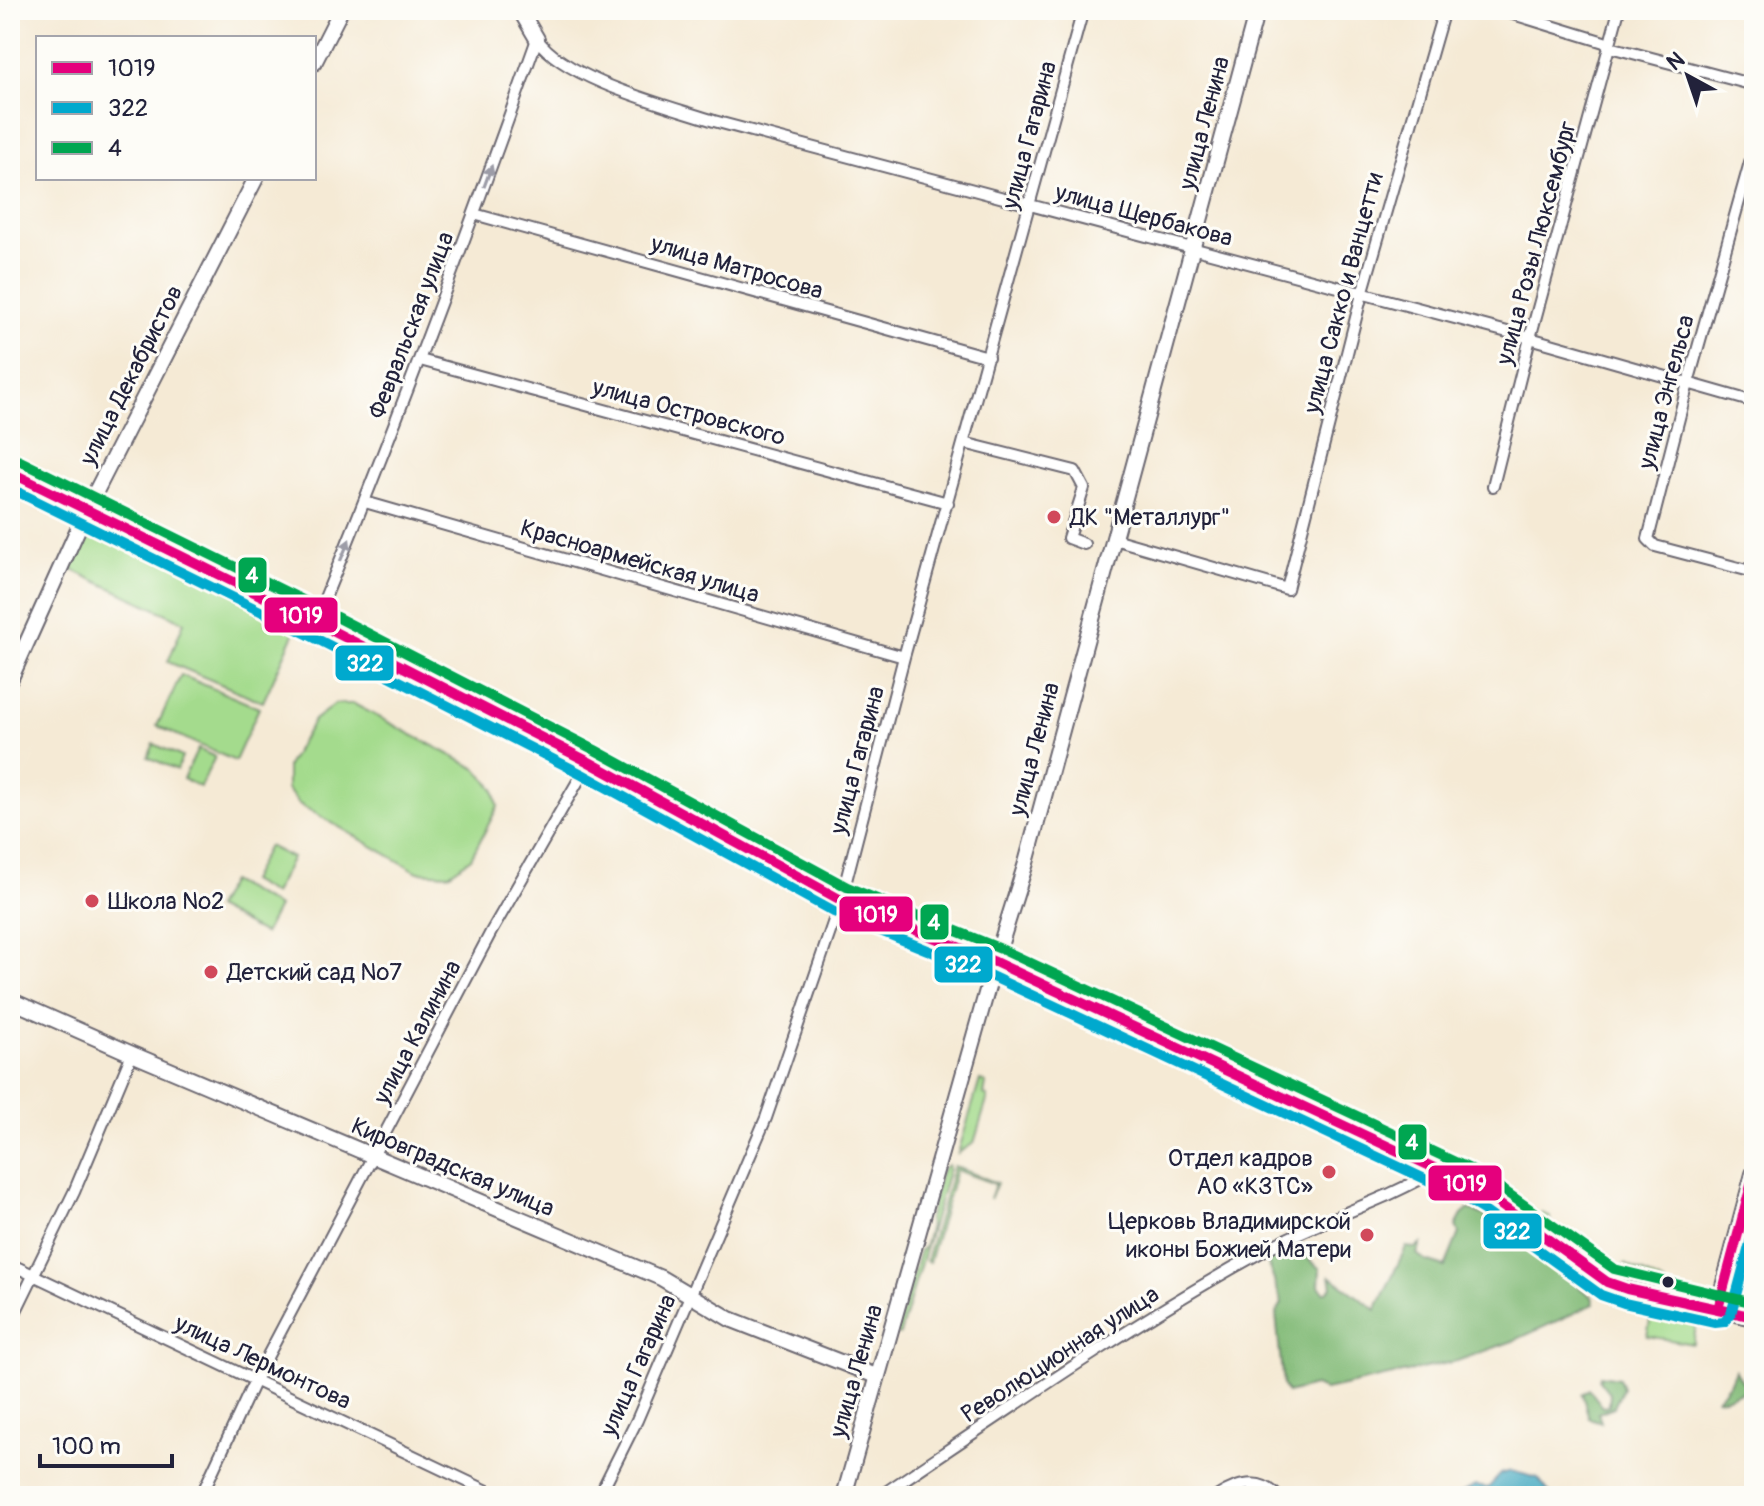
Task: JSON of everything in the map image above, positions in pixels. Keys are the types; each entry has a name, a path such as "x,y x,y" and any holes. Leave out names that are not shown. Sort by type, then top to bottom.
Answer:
{"main road":[{"path":"316,59 341,10"},
{"path":"520,10 537,39"},
{"name":"улица Ленина","path":"844,1496 995,962 1026,863 1257,10"},
{"name":"улица Декабристов","path":"10,680 87,509 255,180"},
{"path":"10,472 315,622 589,762 841,900 995,962 1438,1169 1491,1198 1607,1282 1754,1317"},
{"name":"Кировградская улица","path":"10,1000 661,1278 730,1319 876,1376"},
{"path":"1718,1309 1754,1174"}],"street":[{"name":"улица Гагарина","path":"599,1496 637,1420 766,1118 841,900 904,657 1083,10"},
{"name":"улица Сакко и Ванцетти","path":"1114,539 1287,589 1362,294 1444,10"},
{"path":"1500,10 1604,42 1610,47 1754,85"},
{"name":"улица Розы Люксембург","path":"1493,486 1619,10"},
{"name":"улица Щербакова","path":"537,39 544,49 568,67 714,121 1530,338 1754,402"},
{"name":"Февральская улица","path":"315,622 420,360 537,39"},
{"name":"улица Энгельса","path":"1754,148 1648,539 1655,546 1754,572"},
{"name":"улица Матросова","path":"474,214 988,357"},
{"name":"улица Островского","path":"420,360 948,503"},
{"path":"964,443 1075,471 1084,488 1068,538 1084,544"},
{"name":"Красноармейская улица","path":"365,502 904,657"},
{"name":"улица Калинина","path":"201,1496 255,1380 491,932 589,762"},
{"path":"10,1323 74,1192 132,1054"},
{"name":"Революционная улица","path":"880,1496 1038,1390 1205,1285 1279,1243 1398,1191 1438,1169"},
{"name":"улица Лермонтова","path":"10,1264 498,1496"},
{"path":"1218,1496 1238,1484 1268,1488 1277,1496"}],"green space":[{"path":"93,521 299,623 263,702 168,662 184,622 68,568"},
{"path":"181,675 259,708 235,761 157,726"},
{"path":"335,704 354,704 477,769 494,789 498,806 471,858 449,874 418,872 299,804 287,789 287,766 314,720"},
{"path":"154,744 182,757 177,770 148,757"},
{"path":"198,749 215,757 200,787 183,779"},
{"path":"268,846 292,858 273,894 250,881"},
{"path":"230,881 278,907 264,934 215,908"},
{"path":"980,1080 986,1083 984,1095 988,1097 974,1143 958,1153"},
{"path":"948,1165 949,1168 898,1335 896,1333 920,1250 924,1248 942,1169"},
{"path":"954,1166 997,1183 990,1199 995,1184 956,1170 929,1262 926,1261"},
{"path":"1469,1209 1483,1215 1592,1297 1594,1304 1513,1341 1457,1361 1325,1390 1314,1386 1287,1393 1283,1386 1276,1314 1282,1303 1267,1261 1293,1245 1300,1245 1304,1255 1320,1269 1319,1286 1324,1292 1332,1287 1330,1276 1376,1310 1406,1247 1415,1248 1421,1244 1417,1254 1426,1261 1445,1267 1459,1233 1456,1226"},
{"path":"1542,1213 1550,1217 1550,1224 1606,1264 1612,1263 1613,1271 1606,1273 1537,1224 1536,1219"},
{"path":"1625,1264 1665,1284 1663,1289 1624,1279"},
{"path":"1653,1306 1698,1315 1693,1344 1647,1336"},
{"path":"1735,1370 1742,1381 1747,1381 1754,1374 1754,1379 1742,1392 1717,1398 1729,1384"},
{"path":"1600,1375 1619,1378 1623,1388 1614,1407 1598,1413 1601,1422 1589,1418 1582,1394 1589,1389 1603,1407 1609,1406 1610,1394 1599,1380"}],"water":[{"path":"1511,1471 1538,1478 1552,1496 1455,1496 1476,1486 1488,1488 1501,1474"}],"transit line":[{"name":"4","path":"16,459 321,609 595,750 847,887 1001,949 1468,1168 1614,1269 1754,1303"},
{"name":"1019","path":"10,472 315,622 589,762 841,900 995,962 1462,1181 1491,1198 1607,1282 1754,1317"},
{"name":"322","path":"10,488 582,774 834,912 989,975 1455,1193 1601,1295 1715,1323 1724,1322 1731,1314 1754,1228"},
{"name":"1019","path":"1718,1309 1754,1174"}],"place":[{"name":"ДК \"Металлург\"","path":"1054,517"},
{"name":"Школа №2","path":"92,901"},
{"name":"Детский сад №7","path":"211,972"},
{"name":"Отдел кадров АО «КЗТС»","path":"1329,1172"},
{"name":"Церковь Владимирской иконы Божией Матери","path":"1367,1235"}]}
